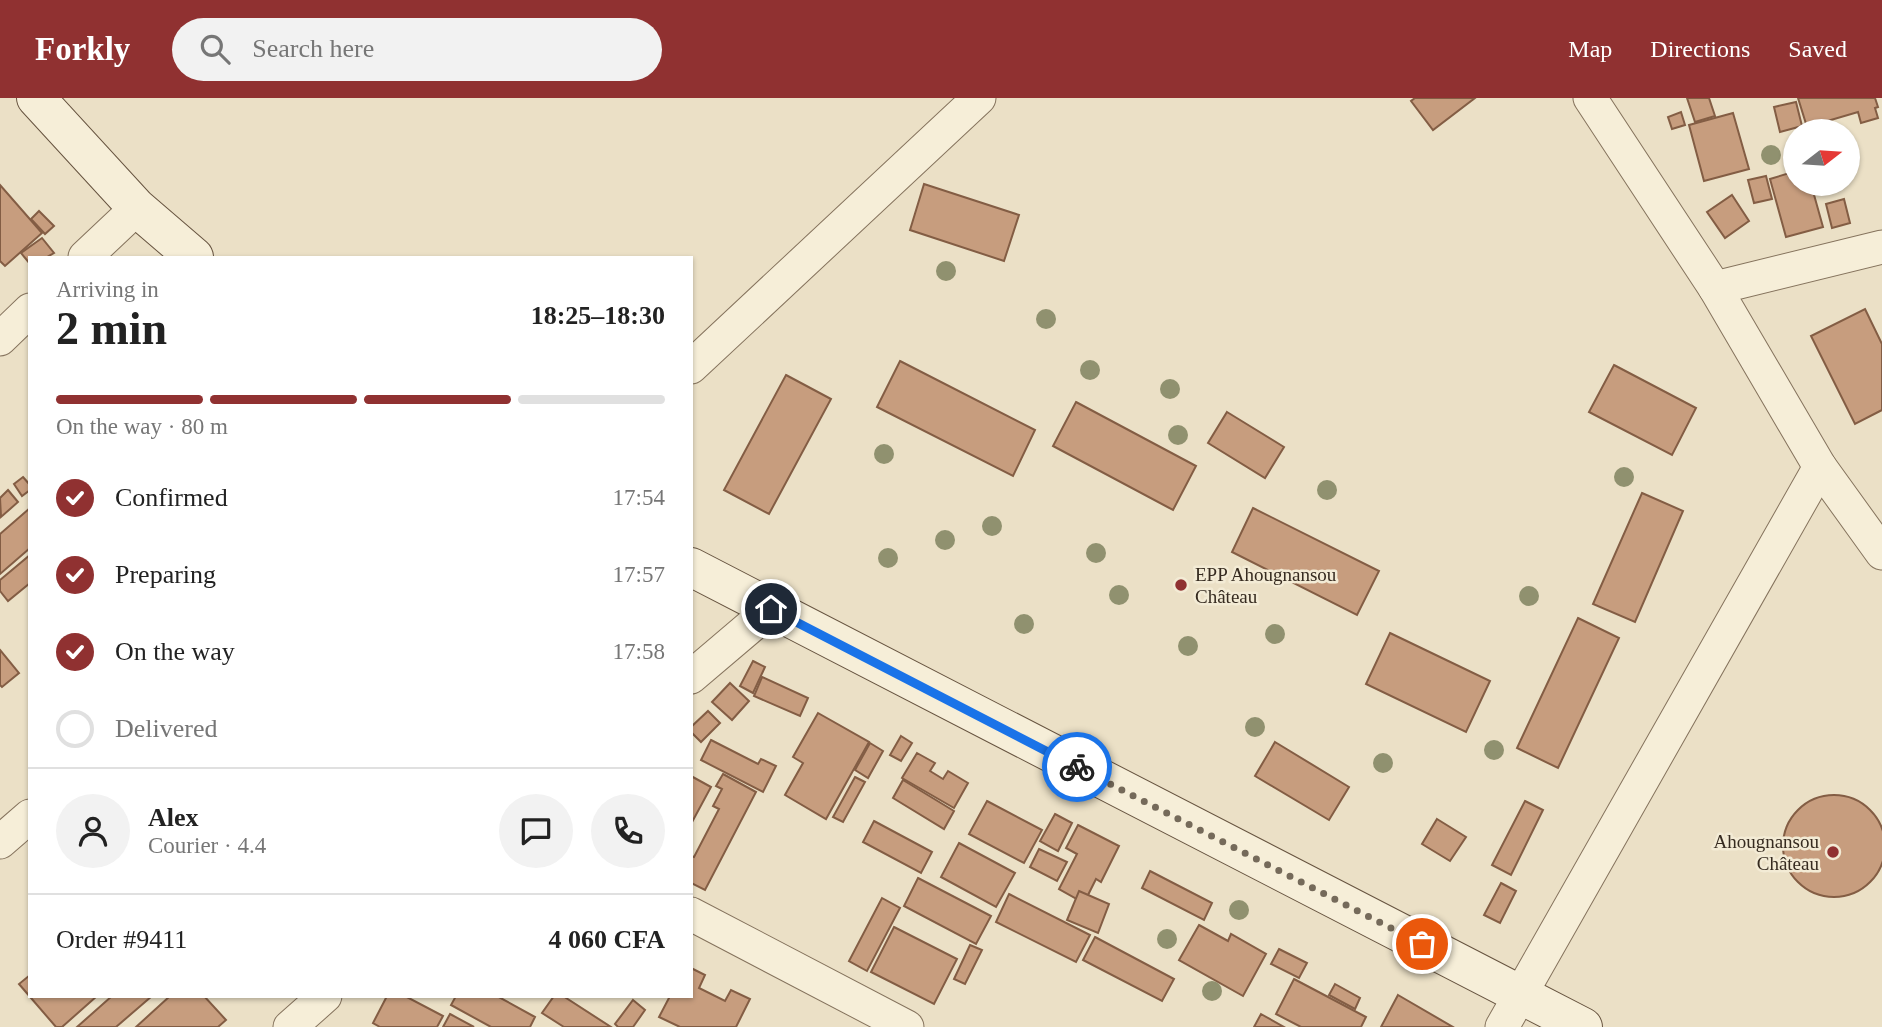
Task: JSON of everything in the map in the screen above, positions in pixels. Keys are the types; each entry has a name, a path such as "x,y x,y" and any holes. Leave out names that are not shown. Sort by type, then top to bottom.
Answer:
{"street":[{"path":"36,98 137,208 193,256"},
{"path":"693,365 979,98"},
{"path":"1590,98 1715,288 1820,467 1882,553"},
{"path":"86,256 137,208"},
{"path":"1715,288 1882,247"},
{"path":"0,339 28,312"},
{"path":"1502,1027 1820,467"},
{"path":"693,568 1583,1027"},
{"path":"693,675 771,609"},
{"path":"0,842 28,818"},
{"path":"693,915 907,1027"},
{"path":"290,1027 323,998"}],"building":[{"path":"1415,98 1475,98 1433,130 1411,101"},
{"path":"1687,98 1709,98 1715,116 1695,122"},
{"path":"1798,98 1875,98 1878,107 1875,108 1878,118 1861,123 1858,112 1834,119 1805,119"},
{"path":"1796,102 1800,119 1783,119 1783,131 1780,132 1774,107"},
{"path":"1681,112 1685,125 1672,129 1668,117"},
{"path":"1733,113 1749,169 1704,181 1689,125"},
{"path":"1783,175 1783,196 1814,196 1823,227 1786,237 1770,179"},
{"path":"1766,176 1772,199 1754,203 1748,180"},
{"path":"924,184 1019,215 1004,261 910,230"},
{"path":"0,185 42,233 5,266 0,261"},
{"path":"1732,195 1749,221 1725,238 1707,212"},
{"path":"1844,199 1850,223 1832,228 1826,204"},
{"path":"39,211 54,226 45,234 31,219"},
{"path":"42,238 54,253 49,256 28,256 28,262 21,253"},
{"path":"1865,309 1882,344 1882,410 1855,424 1811,336"},
{"path":"900,361 1035,430 1013,476 877,407"},
{"path":"1614,365 1696,408 1672,455 1589,412"},
{"path":"786,375 831,399 769,514 724,490"},
{"path":"1076,402 1196,466 1173,510 1053,446"},
{"path":"1227,412 1284,447 1265,478 1208,443"},
{"path":"23,477 28,483 28,492 22,496 14,484"},
{"path":"8,490 18,502 1,517 0,498"},
{"path":"1642,493 1683,511 1635,622 1593,604"},
{"path":"1253,508 1379,571 1357,615 1232,552"},
{"path":"28,510 28,550 0,574 0,534"},
{"path":"28,557 28,585 8,601 0,591 0,580"},
{"path":"1578,618 1619,638 1558,768 1517,748"},
{"path":"1390,633 1490,681 1466,732 1366,684"},
{"path":"0,650 19,673 2,687 0,685"},
{"path":"753,661 765,667 753,693 740,686"},
{"path":"762,677 808,698 800,716 754,696"},
{"path":"730,683 749,701 732,720 712,702"},
{"path":"708,711 720,723 701,742 693,734 693,725"},
{"path":"818,713 869,742 826,819 785,795 803,763 793,757"},
{"path":"901,736 912,743 901,761 890,755"},
{"path":"711,740 758,764 761,759 776,766 763,792 701,760"},
{"path":"1275,742 1349,787 1329,820 1255,776"},
{"path":"870,743 883,751 868,778 855,770"},
{"path":"917,753 935,763 930,771 943,779 948,771 968,783 954,808 902,778"},
{"path":"723,774 756,792 705,890 693,884 693,857 719,809 713,806 722,789 716,786"},
{"path":"693,777 711,787 693,820"},
{"path":"855,777 865,782 843,822 833,817"},
{"path":"903,780 954,811 944,829 893,798"},
{"name":"Ahougnansou Château","path":"1834,795 1853,799 1870,810 1881,827 1881,865 1870,882 1853,893 1834,897 1815,893 1798,882 1787,865 1783,846 1787,827 1798,810 1815,799"},
{"path":"987,801 1042,830 1024,863 969,834"},
{"path":"1525,801 1543,810 1511,875 1492,865"},
{"path":"1055,814 1072,823 1058,851 1040,841"},
{"path":"1437,819 1466,837 1450,861 1422,844"},
{"path":"874,821 932,852 921,873 863,842"},
{"path":"1078,825 1119,846 1101,882 1096,879 1084,903 1059,889 1077,854 1066,848"},
{"path":"959,843 1015,873 996,907 941,877"},
{"path":"1039,849 1067,862 1057,881 1030,867"},
{"path":"1150,871 1212,903 1204,920 1142,888"},
{"path":"918,878 991,916 976,944 904,906"},
{"path":"1501,883 1516,891 1500,923 1484,915"},
{"path":"1079,891 1109,904 1098,933 1067,920"},
{"path":"1009,894 1090,935 1076,962 996,922"},
{"path":"882,898 900,908 867,971 849,961"},
{"path":"1199,925 1228,941 1231,934 1266,954 1243,996 1179,960"},
{"path":"894,927 957,959 934,1004 871,972"},
{"path":"1095,937 1174,979 1162,1001 1083,960"},
{"path":"970,945 982,950 965,984 954,979"},
{"path":"1279,949 1307,963 1299,978 1271,964"},
{"path":"693,969 705,975 699,988 725,1001 731,990 750,999 736,1027 680,1027 659,1017 669,998 693,998"},
{"path":"28,977 28,994 19,984"},
{"path":"1294,979 1366,1017 1361,1027 1301,1027 1276,1014"},
{"path":"1335,984 1360,998 1355,1009 1329,995"},
{"path":"1398,995 1453,1027 1381,1027"},
{"path":"31,998 95,998 62,1027 56,1027"},
{"path":"110,998 150,998 116,1027 77,1027"},
{"path":"168,998 206,998 226,1020 218,1027 136,1027"},
{"path":"386,998 409,998 443,1016 437,1027 380,1027 373,1023"},
{"path":"455,998 501,998 535,1017 530,1027 491,1027 451,1005"},
{"path":"553,998 566,998 611,1027 564,1027 542,1013"},
{"path":"633,1000 645,1010 633,1027 618,1027 615,1024"},
{"path":"450,1014 474,1027 443,1027"},
{"path":"1261,1014 1284,1027 1254,1027"}],"way so far":[{"path":"1077,767 1422,944"}],"place":[{"name":"EPP Ahougnansou Château","path":"1181,585"},
{"name":"Ahougnansou Château","path":"1833,852"}],"route":[{"path":"771,609 1077,767"}]}
